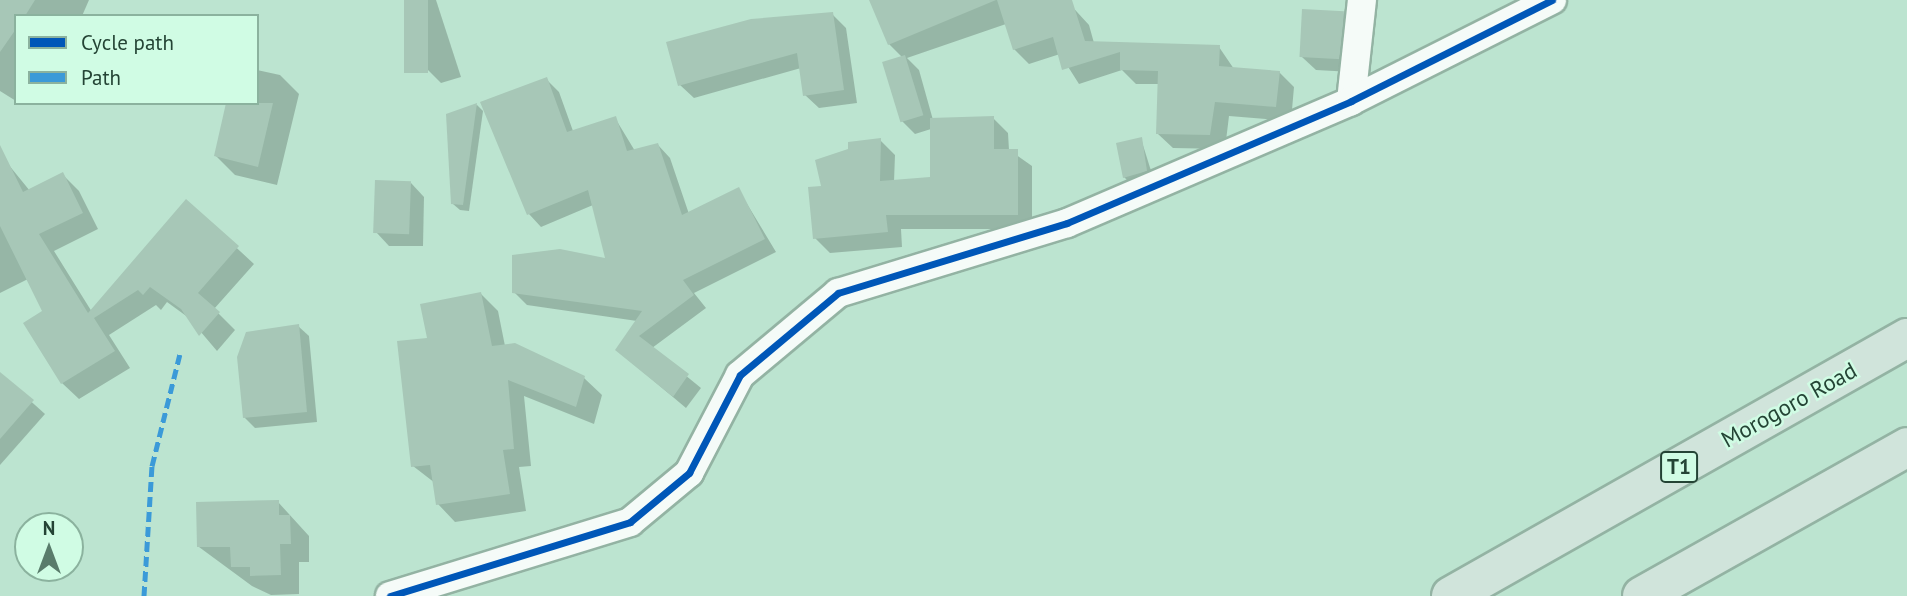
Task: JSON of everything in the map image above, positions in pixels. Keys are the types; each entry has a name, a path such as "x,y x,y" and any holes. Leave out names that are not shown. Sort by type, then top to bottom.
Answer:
{"highway":[{"name":"Morogoro Road","path":"1451,596 1907,338"},
{"path":"1642,596 1907,447"}],"street":[{"path":"1351,101 1362,0"},
{"path":"390,596 630,522 689,473 740,375 838,293 1067,223 1351,101 1552,0"}],"building":[{"path":"0,0 35,0 26,14 14,14 14,32 0,52"},
{"path":"404,0 428,0 428,73 404,73"},
{"path":"869,0 996,0 888,45"},
{"path":"997,0 1072,0 1085,41 1220,45 1219,66 1280,71 1276,107 1215,102 1210,135 1156,134 1158,71 1120,70 1120,52 1062,70 1053,37 1013,50"},
{"path":"1302,9 1344,11 1341,59 1299,57"},
{"path":"833,12 844,90 803,96 797,53 678,86 666,42 751,19"},
{"path":"905,55 923,115 900,122 882,62"},
{"path":"547,77 567,132 616,116 627,151 658,143 682,215 739,187 765,239 683,280 694,295 639,336 689,374 673,397 615,350 642,311 512,293 512,255 560,249 605,258 588,190 527,215 480,102"},
{"path":"273,103 258,167 214,156 226,105"},
{"path":"477,103 463,205 451,204 446,114"},
{"path":"994,116 994,149 1018,149 1018,215 886,215 888,232 813,239 808,187 821,186 815,160 848,149 848,142 881,138 880,181 930,177 930,118"},
{"path":"1142,137 1147,171 1123,178 1116,143"},
{"path":"0,145 23,192 63,172 83,213 39,234 88,313 186,199 239,246 198,293 220,312 199,336 181,309 150,287 143,295 138,290 94,318 115,351 61,384 23,323 42,311 0,226"},
{"path":"375,180 411,181 409,234 373,233"},
{"path":"481,292 492,346 515,343 585,376 576,407 508,380 514,449 503,450 510,494 436,505 430,465 411,467 397,341 427,338 420,304"},
{"path":"299,324 307,412 243,418 237,357 246,332"},
{"path":"0,372 34,400 0,439"},
{"path":"279,500 279,515 290,515 291,544 280,544 281,575 250,576 250,567 231,567 230,547 197,547 196,502"}],"marked path":[{"path":"144,596 152,466 180,354"}],"cycle path":[{"path":"390,596 630,522 689,473 740,375 838,293 1067,223 1351,101 1552,0"}]}
